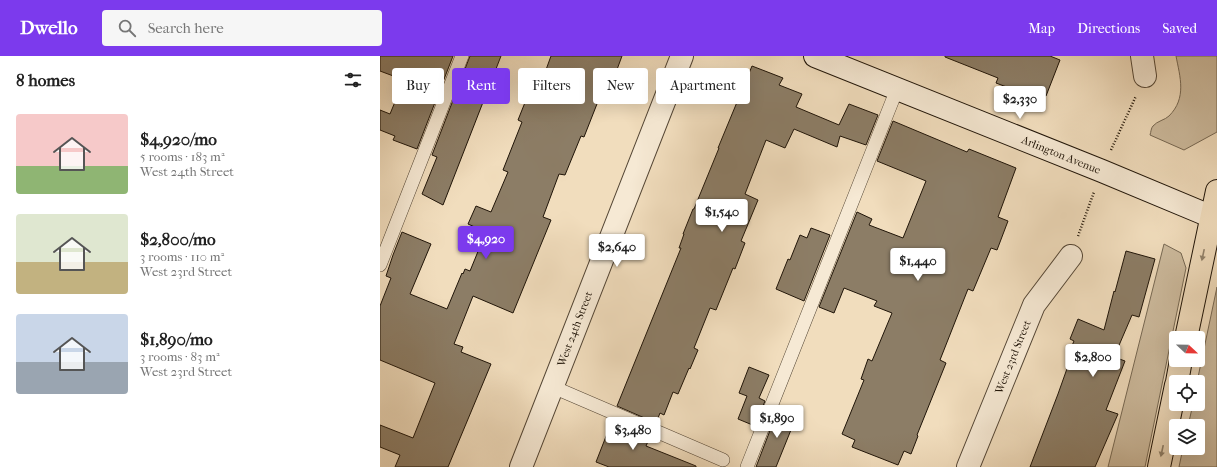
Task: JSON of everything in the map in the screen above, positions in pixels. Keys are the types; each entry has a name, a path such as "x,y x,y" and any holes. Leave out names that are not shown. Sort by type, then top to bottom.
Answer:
{"highway":[{"path":"1188,331 1214,218 1217,191"},
{"path":"1159,467 1171,411"}],"street":[{"name":"West 24th Street","path":"521,467 682,56"},
{"name":"Arlington Avenue","path":"815,56 1102,171 1214,218"},
{"name":"West 23rd Street","path":"968,467 1034,304 1071,256"}],"lane":[{"path":"380,265 462,56"},
{"path":"747,467 897,89"},
{"path":"552,387 723,460"}],"shaded area":[{"path":"1176,56 1217,56 1217,132 1184,150 1150,135 1153,126 1169,116 1175,109 1178,102 1181,87"},
{"path":"1164,244 1181,253 1186,268 1173,331 1169,331 1169,351 1145,467 1108,467"},
{"path":"1217,287 1217,467 1179,467 1182,455 1205,455 1205,419 1190,419 1191,411 1205,411 1205,375 1198,375 1200,367 1205,367 1205,344"}],"building":[{"path":"380,56 453,56 444,79 444,68 392,68 392,76 380,71"},
{"path":"470,56 501,56 496,68 465,68"},
{"path":"551,56 622,56 618,68 593,68 593,104 597,104 584,137 581,136 565,175 559,174 543,217 551,220 513,313 473,296 454,344 463,347 461,352 491,364 448,467 395,467 400,455 380,447 380,425 413,438 435,383 380,360 380,306 391,278 386,276 393,255 402,232 431,244 410,294 447,309 462,273 463,274 465,269 470,271 486,232 468,224 476,206 491,212 508,172 503,170 522,122 518,120 524,104 585,104 585,68 547,68"},
{"path":"945,56 1050,56 1060,60 1046,96 1026,88 1025,94 996,83 998,78"},
{"path":"752,66 783,78 779,85 802,94 796,107 839,125 849,104 878,115 866,145 840,136 837,147 794,129 785,148 766,140 745,194 758,200 741,241 745,243 735,269 733,268 716,310 710,308 694,348 698,350 678,394 673,392 664,415 660,413 656,423 617,406 681,248 679,248 683,234 736,104 750,104 750,71"},
{"path":"452,103 482,104 443,205 422,194 437,157 432,155"},
{"path":"394,104 434,104 417,149 393,140 395,136 380,130 380,110 390,114"},
{"path":"893,121 967,152 969,149 1016,168 998,217 1008,221 997,250 991,248 973,291 968,289 940,360 946,363 917,435 918,436 911,454 904,451 898,465 852,447 855,440 842,434 864,380 861,379 868,359 872,361 892,313 874,306 877,301 844,288 834,313 819,307 857,212 872,219 869,225 903,238 926,181 877,161"},
{"path":"811,228 830,235 804,301 776,289 788,259 790,260 800,235 807,238"},
{"path":"1126,251 1155,259 1139,317 1132,315 1114,357 1125,361 1106,410 1118,414 1095,467 1030,467 1074,349 1071,348 1074,341 1070,339 1078,319 1104,330"},
{"path":"749,367 769,375 759,398 765,401 755,426 738,419 747,396 739,393"},
{"path":"779,407 797,415 776,467 756,467"},
{"path":"612,421 650,437 646,446 696,467 609,467 596,462"}]}
